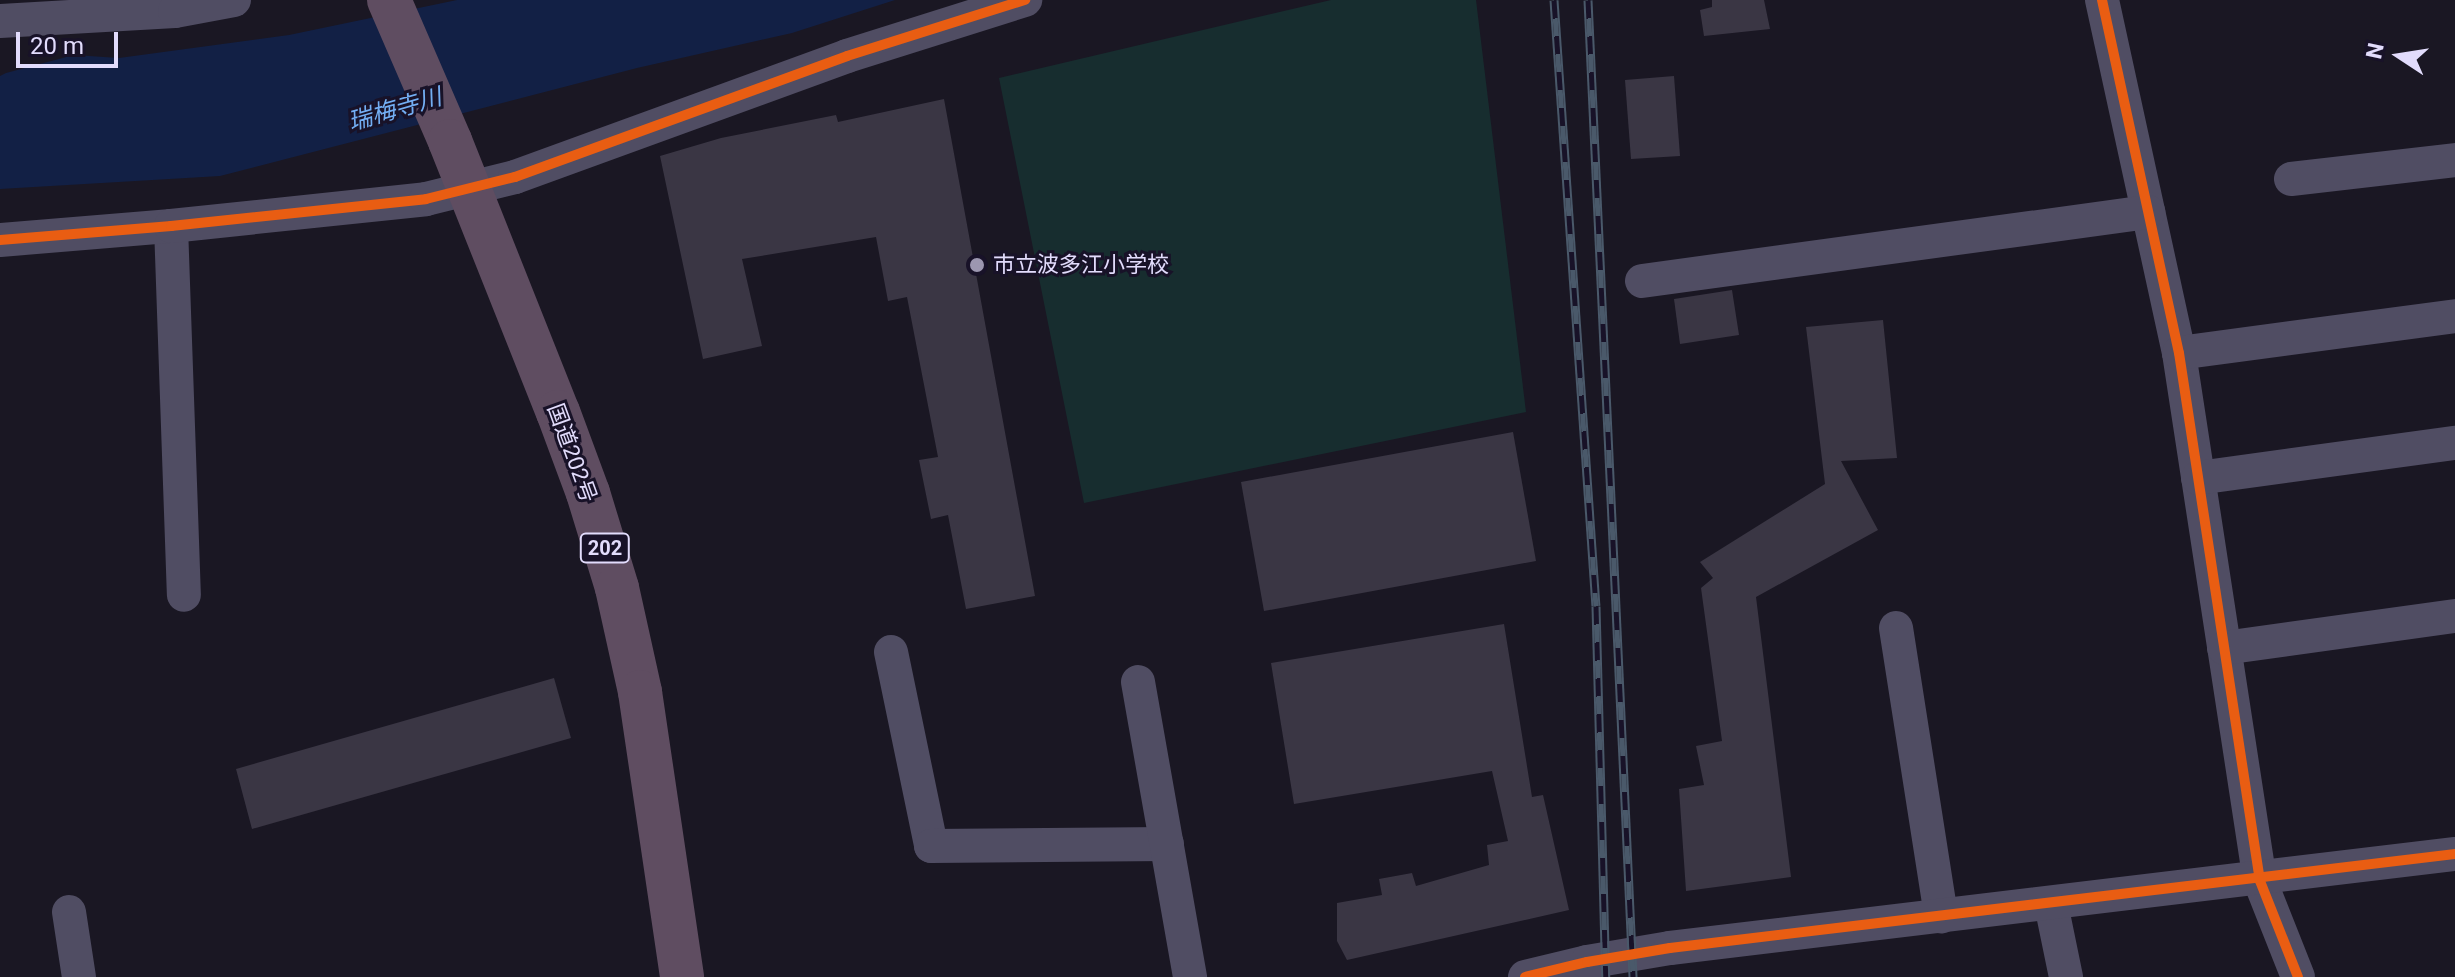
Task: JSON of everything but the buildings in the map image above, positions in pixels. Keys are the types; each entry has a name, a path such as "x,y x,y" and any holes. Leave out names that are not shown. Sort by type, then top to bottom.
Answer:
{"highway":[{"name":"国道202号","path":"389,0 450,141 578,466 617,588 640,692 682,977"}],"street":[{"path":"0,21 76,9 175,11 234,0"},
{"path":"0,240 171,226 426,199 515,177 847,56 1025,0"},
{"path":"2102,0 2179,353 2260,881 2298,977"},
{"path":"2291,179 2455,160"},
{"path":"1642,281 2148,212"},
{"path":"171,226 184,595"},
{"path":"2179,353 2455,316"},
{"path":"2198,478 2455,443"},
{"path":"2224,648 2455,616"},
{"path":"1896,628 1941,917"},
{"path":"891,652 931,846 1167,844"},
{"path":"1138,682 1190,977"},
{"path":"1525,977 1587,962 1670,948 2260,881 2455,854"},
{"path":"2051,904 2066,977"},
{"path":"69,912 79,977"}],"green space":[{"path":"1331,0 1476,0 1526,412 1084,503 999,78"}],"water":[{"name":"瑞梅寺川","path":"457,0 895,0 792,33 637,68 220,176 0,189 0,76 6,73 74,55 119,58 289,35"}],"railway":[{"path":"1554,0 1596,606 1606,977"},
{"path":"1588,0 1633,977"}],"cycle path":[{"path":"0,240 171,226 426,199 515,177 847,56 1025,0"},
{"path":"2102,0 2179,353 2260,881 2298,977"},
{"path":"1525,977 1587,962 1670,948 2455,854"}],"place":[{"name":"市立波多江小学校","path":"977,265"}]}
